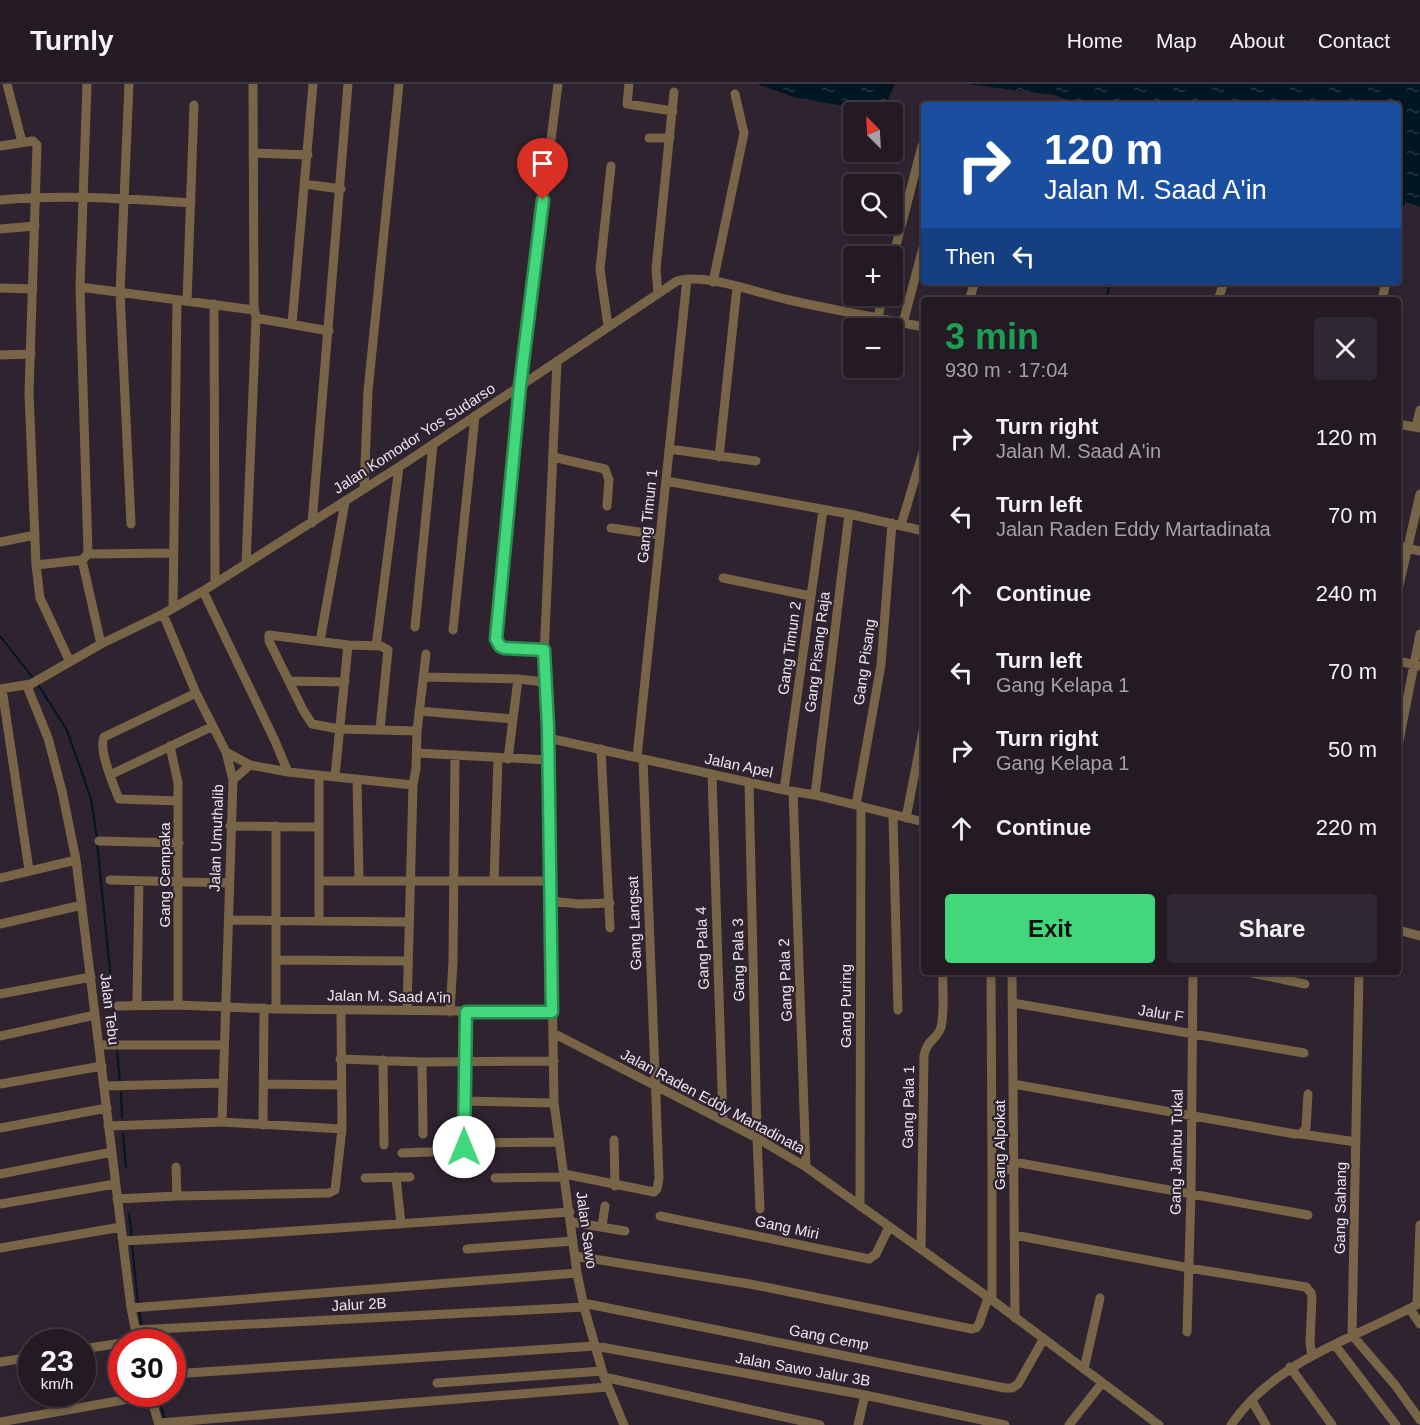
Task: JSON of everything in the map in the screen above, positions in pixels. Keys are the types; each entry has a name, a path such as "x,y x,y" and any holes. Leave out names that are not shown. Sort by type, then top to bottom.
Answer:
{"street":[{"path":"7,84 22,142"},
{"path":"87,84 80,287 85,557 101,644"},
{"path":"129,84 122,198 120,293 131,524"},
{"path":"246,564 255,314 253,84"},
{"path":"292,324 313,84"},
{"path":"312,523 348,84"},
{"path":"364,489 368,391 399,84"},
{"path":"544,650 504,648 496,639 520,386 558,84"},
{"path":"629,84 627,104 673,111"},
{"path":"658,294 656,269 674,92"},
{"path":"713,282 743,140 743,124 735,94"},
{"path":"173,608 182,301 191,203 194,105"},
{"path":"649,138 670,138"},
{"path":"0,146 33,141 37,145 29,429 36,565 40,598 70,662"},
{"path":"896,246 921,150"},
{"path":"253,153 308,155"},
{"path":"608,326 600,270 611,166"},
{"path":"304,184 341,189"},
{"path":"0,200 36,197 122,198 191,203"},
{"path":"0,229 35,226"},
{"path":"921,255 903,323 921,326"},
{"path":"687,279 713,282 792,301 882,318"},
{"name":"Jalan Komodor Yos Sudarso","path":"1,689 29,685 101,644 163,614 203,591 399,467 673,282 687,279"},
{"name":"Gang Timun 1","path":"640,758 660,535 687,279"},
{"path":"80,287 214,304 328,331"},
{"path":"720,457 737,287"},
{"path":"0,288 33,290"},
{"path":"214,304 215,583"},
{"path":"878,317 881,306"},
{"path":"0,355 31,354"},
{"path":"553,1033 548,727 544,650 557,361"},
{"path":"1401,425 1418,428 1420,410"},
{"path":"453,630 476,416"},
{"path":"415,627 433,444"},
{"path":"669,449 756,461"},
{"name":"Gang Pisang","path":"859,806 881,665 896,524 921,456"},
{"path":"553,457 605,469 609,480 607,506"},
{"path":"376,646 399,467"},
{"path":"666,481 849,514 921,530"},
{"path":"1420,494 1402,547 1420,551"},
{"path":"321,641 345,502"},
{"name":"Gang Timun 2","path":"789,790 823,510"},
{"name":"Gang Pisang Raja","path":"815,795 849,514"},
{"path":"611,528 660,535"},
{"path":"0,542 35,535"},
{"path":"36,565 85,557 174,553"},
{"path":"723,578 811,596"},
{"path":"203,591 288,772"},
{"name":"Jalan Umuthalib","path":"163,614 196,693 226,752 233,780 222,1122"},
{"path":"1401,733 1417,665 1420,634"},
{"path":"380,729 388,654 385,647 348,645 269,635 269,641 312,724 339,729 417,730"},
{"path":"335,776 348,645"},
{"path":"407,1010 413,785 426,654"},
{"path":"1401,662 1417,665"},
{"path":"423,677 518,679 545,682"},
{"path":"508,759 518,679"},
{"path":"289,681 345,682"},
{"name":"Jalan Tebu","path":"29,685 48,738 76,860 117,1199 137,1329"},
{"path":"1,689 29,870"},
{"path":"178,801 121,800 110,775 101,744 104,737 196,693"},
{"path":"419,711 513,719"},
{"path":"110,775 212,727"},
{"name":"Jalan Apel","path":"548,738 815,795 921,821"},
{"path":"906,818 921,741"},
{"name":"Gang Cempaka","path":"170,746 177,775 178,801 178,1005"},
{"path":"601,748 610,928"},
{"path":"226,752 250,765 288,772 413,785"},
{"path":"417,753 548,760"},
{"path":"450,1012 454,881 454,755"},
{"path":"494,881 498,758"},
{"name":"Gang Langsat","path":"615,1186 654,1192 657,1189 659,1178 640,758"},
{"path":"233,780 250,765"},
{"name":"Gang Pala 4","path":"712,774 723,1121"},
{"path":"319,775 319,920"},
{"path":"357,779 359,881"},
{"name":"Gang Pala 3","path":"749,782 760,1209"},
{"name":"Gang Pala 2","path":"789,790 806,1167"},
{"name":"Gang Puring","path":"859,806 860,1206"},
{"path":"893,816 898,1010"},
{"path":"230,826 318,827"},
{"path":"276,826 276,1009"},
{"path":"99,841 179,843"},
{"path":"0,878 76,860"},
{"path":"110,880 229,883"},
{"path":"137,1004 139,881"},
{"path":"320,881 549,881"},
{"path":"551,902 610,903"},
{"path":"0,924 82,905"},
{"path":"229,920 408,922"},
{"path":"1401,931 1420,936"},
{"path":"276,960 407,961"},
{"name":"Gang Pala 1","path":"921,1249 924,1056 927,1044 941,1027 943,975"},
{"path":"575,1256 750,1284 976,1328 990,1299 991,975"},
{"name":"Gang Alpokat","path":"1012,975 1015,1318"},
{"name":"Gang Jambu Tukal","path":"1186,1332 1191,1193 1193,975"},
{"path":"1262,975 1305,984"},
{"name":"Gang Sahang","path":"1352,1335 1359,975"},
{"path":"0,994 91,977"},
{"name":"Jalur F","path":"1013,1003 1304,1053"},
{"name":"Jalan M. Saad A'in","path":"118,1006 137,1004 276,1009 552,1012"},
{"path":"263,1125 264,1008"},
{"path":"117,1199 329,1192 336,1188 342,1129 341,1010"},
{"path":"464,1147 466,1012"},
{"path":"0,1036 95,1015"},
{"name":"Jalan Raden Eddy Martadinata","path":"553,1033 757,1138 806,1167 990,1299 1159,1425"},
{"name":"Jalan Sawo","path":"553,1033 554,1103 577,1273 603,1374 624,1425"},
{"path":"99,1045 223,1045"},
{"path":"340,1059 422,1062 554,1061"},
{"path":"383,1060 384,1145"},
{"path":"422,1062 423,1134"},
{"path":"0,1084 102,1066"},
{"path":"104,1086 223,1083"},
{"path":"264,1084 340,1084"},
{"path":"1013,1084 1356,1142"},
{"path":"1301,1134 1306,1128 1308,1094"},
{"path":"464,1101 554,1103"},
{"path":"0,1128 107,1108"},
{"path":"108,1126 222,1122 342,1129"},
{"path":"495,1178 564,1176 615,1186 614,1140"},
{"path":"402,1153 451,1152 473,1143 559,1142"},
{"path":"0,1174 112,1152"},
{"path":"992,1168 1014,1166 1191,1193 1308,1215"},
{"path":"176,1167 177,1196"},
{"path":"396,1177 401,1224"},
{"path":"365,1178 410,1177"},
{"path":"0,1204 116,1184"},
{"path":"602,1226 605,1206"},
{"name":"Gang Miri","path":"660,1216 869,1260 876,1254 889,1227"},
{"path":"125,1240 571,1217 625,1231"},
{"path":"1420,1225 1416,1306 1420,1324"},
{"path":"0,1248 121,1227"},
{"path":"1014,1235 1188,1268 1306,1287 1312,1298 1310,1343 1312,1355"},
{"path":"467,1249 573,1241"},
{"path":"133,1307 577,1273"},
{"path":"1084,1369 1100,1298"},
{"name":"Jalur 2B","path":"167,1329 584,1305"},
{"name":"Gang Cemp","path":"584,1305 1005,1388 1012,1388 1018,1384 1043,1340"},
{"path":"1231,1425 1252,1401 1290,1367 1416,1306"},
{"path":"1352,1335 1395,1385 1420,1420"},
{"path":"1335,1345 1396,1425"},
{"name":"Jalan Sawo Jalur 3B","path":"186,1373 595,1346 865,1395 1005,1425"},
{"path":"0,1362 18,1359"},
{"path":"1290,1367 1332,1425"},
{"path":"437,1383 603,1374 820,1425"},
{"path":"1069,1425 1102,1383"},
{"path":"156,1407 163,1423 608,1387"},
{"path":"858,1425 865,1395"},
{"path":"1252,1401 1266,1425"},
{"path":"0,1422 108,1402"},
{"path":"765,1425 768,1413"}],"water":[{"path":"757,84 895,84 887,102 843,102 843,106 797,98"},
{"path":"966,84 1420,84 1420,207 1406,202 1401,211 1401,102 1074,102 1054,95"}],"waterway":[{"path":"1106,297 1110,285"},
{"path":"0,636 33,678"},
{"path":"37,683 67,730 91,799 97,838"},
{"path":"97,843 117,1039"},
{"path":"117,1049 120,1083"},
{"path":"121,1093 122,1118"},
{"path":"123,1134 126,1168"},
{"path":"129,1213 132,1239"},
{"path":"132,1244 138,1304"},
{"path":"139,1310 142,1328"},
{"path":"161,1407 165,1419"}],"route":[{"path":"464,1147 466,1012 552,1012 548,727 544,650 504,648 496,642 520,386 543,200"}]}
